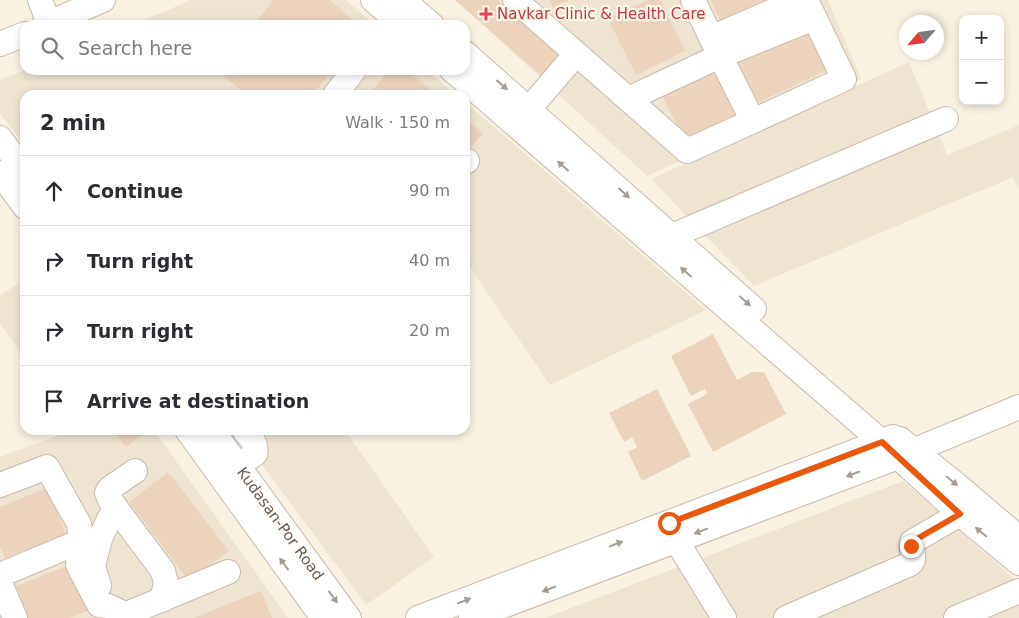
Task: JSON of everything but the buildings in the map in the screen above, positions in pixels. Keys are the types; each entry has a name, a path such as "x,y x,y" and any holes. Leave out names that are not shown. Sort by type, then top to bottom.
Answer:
{"street":[{"path":"40,0 45,20"},
{"path":"56,20 103,0"},
{"path":"373,0 398,14 417,20"},
{"path":"515,0 687,150 844,79 810,9 715,47"},
{"path":"693,0 753,121"},
{"path":"628,100 715,47 798,0"},
{"path":"0,44 20,36"},
{"path":"529,109 576,54"},
{"path":"470,58 672,236 898,446 960,514 1019,563"},
{"path":"339,90 350,75"},
{"path":"458,75 898,446 957,485 1019,538"},
{"path":"672,236 946,119"},
{"path":"0,138 20,166"},
{"path":"0,172 20,200"},
{"path":"418,618 898,446 1019,407"},
{"name":"Kudasan-Por Road","path":"192,435 229,471 349,618"},
{"name":"Kudasan-Por Road","path":"214,435 229,471 323,618"},
{"path":"229,471 254,454 256,449 248,435"},
{"path":"471,618 676,540 898,446"},
{"path":"0,485 47,467 78,524 81,541 78,565 99,605 127,614 228,572"},
{"path":"135,470 109,489 107,493 110,500 164,571 166,583 162,600"},
{"path":"116,508 100,539 94,566 99,586 127,614"},
{"path":"786,618 910,564 913,561 914,555 911,546 912,542 960,514"},
{"path":"676,540 724,618"},
{"path":"0,575 81,541"},
{"path":"0,583 15,618"},
{"path":"956,618 1019,591"}],"shaded area":[{"path":"191,0 346,0 369,20 144,20"},
{"path":"456,0 828,0 861,79 647,176"},
{"path":"909,62 947,155 1019,125 1019,192 1013,177 754,286 651,179"},
{"path":"20,72 20,75 433,75 450,90 20,90 20,139 0,113 0,80"},
{"path":"470,106 706,310 550,385 470,267"},
{"path":"20,282 20,351 0,324 0,296"},
{"path":"59,435 158,435 288,618 0,618 0,457"},
{"path":"240,435 349,435 434,557 366,605"},
{"path":"903,481 1019,583 1019,618 545,618"}],"place":[{"name":"Navkar Clinic & Health Care","path":"486,14"}],"route":[{"path":"669,523 882,442 960,514 915,540 911,546"}]}
